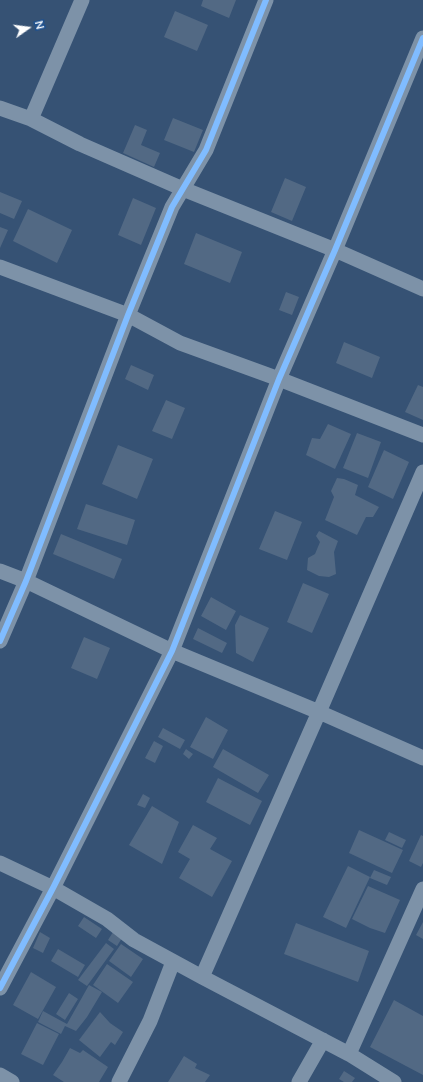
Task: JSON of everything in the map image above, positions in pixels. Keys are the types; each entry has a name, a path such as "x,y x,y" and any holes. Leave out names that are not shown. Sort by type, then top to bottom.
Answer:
{"street":[{"path":"31,119 82,0"},
{"path":"0,641 26,581 128,315 172,207 206,150 266,0"},
{"path":"0,988 53,888 172,651 279,379 335,250 423,38"},
{"path":"0,108 31,119 80,144 183,189 335,250 423,289"},
{"path":"0,267 128,315 180,343 279,379 423,435"},
{"path":"202,978 423,472"},
{"path":"0,571 26,581 172,651 319,712 423,758"},
{"path":"0,863 53,888 107,919 134,940 202,978 349,1054 394,1082"},
{"path":"349,1054 423,889"},
{"path":"119,1082 150,1021 173,962"},
{"path":"299,1082 323,1040"},
{"path":"0,1075 12,1082"}],"building":[{"path":"203,0 236,0 229,18 201,6"},
{"path":"175,11 208,25 197,51 164,37"},
{"path":"173,118 203,130 194,152 164,140"},
{"path":"135,125 147,130 141,145 160,153 154,167 123,153"},
{"path":"285,178 306,187 292,221 271,212"},
{"path":"0,192 22,201 14,219 0,213"},
{"path":"133,198 156,208 141,245 118,235"},
{"path":"28,209 72,230 57,263 13,241"},
{"path":"0,227 8,230 0,248"},
{"path":"196,233 242,252 230,283 184,264"},
{"path":"286,292 299,297 292,315 279,310"},
{"path":"344,342 380,357 372,378 336,363"},
{"path":"131,365 154,375 148,390 125,379"},
{"path":"418,385 423,387 423,420 405,412"},
{"path":"166,400 185,408 172,439 152,431"},
{"path":"328,424 351,434 335,469 306,455 312,438 320,439"},
{"path":"357,433 381,442 368,478 343,468"},
{"path":"118,445 153,459 137,499 102,484"},
{"path":"384,450 409,462 393,499 368,487"},
{"path":"337,478 344,479 358,485 355,495 379,507 373,517 366,517 357,535 325,520 334,497 331,491"},
{"path":"86,504 135,520 127,545 77,529"},
{"path":"275,511 302,522 287,560 259,549"},
{"path":"319,531 338,541 334,552 336,574 329,577 319,576 307,570 308,558 315,554 320,542 316,536"},
{"path":"61,534 122,559 114,579 53,554"},
{"path":"303,583 329,594 312,633 287,622"},
{"path":"211,597 236,611 226,630 201,616"},
{"path":"240,615 269,628 253,662 236,653 235,625"},
{"path":"198,628 227,643 222,653 193,639"},
{"path":"84,637 110,648 97,679 71,668"},
{"path":"206,717 228,730 213,759 190,747"},
{"path":"163,728 185,740 180,749 158,737"},
{"path":"154,741 163,746 155,763 145,758"},
{"path":"186,749 193,754 189,759 183,754"},
{"path":"223,749 269,775 258,793 213,767"},
{"path":"218,778 262,801 250,825 206,802"},
{"path":"143,794 150,798 145,808 137,805"},
{"path":"152,806 179,822 162,864 129,845"},
{"path":"193,825 217,838 210,849 232,861 212,897 179,878 190,859 178,852"},
{"path":"359,830 403,850 392,873 349,853"},
{"path":"389,832 406,840 402,848 385,840"},
{"path":"421,835 423,836 423,863 421,867 409,861"},
{"path":"348,866 370,877 346,928 323,917"},
{"path":"374,870 391,877 387,885 370,878"},
{"path":"368,886 400,900 385,933 370,928 352,919"},
{"path":"84,917 102,929 96,938 78,926"},
{"path":"423,922 423,939 416,935"},
{"path":"296,923 369,951 358,982 284,954"},
{"path":"40,932 50,938 43,953 33,948"},
{"path":"113,932 122,938 117,946 108,940"},
{"path":"106,943 114,949 87,986 78,980"},
{"path":"121,944 143,959 131,977 109,961"},
{"path":"58,949 85,965 78,977 51,961"},
{"path":"107,964 133,982 118,1003 93,985"},
{"path":"31,972 56,987 38,1019 13,1005"},
{"path":"89,985 102,992 87,1017 76,1031 65,1026 61,1034 38,1022 43,1011 67,1024"},
{"path":"69,993 78,999 65,1020 56,1014"},
{"path":"394,1000 423,1016 423,1075 370,1047"},
{"path":"100,1012 110,1023 123,1032 115,1045 111,1042 100,1057 79,1040"},
{"path":"37,1023 59,1034 43,1065 21,1054"},
{"path":"70,1048 80,1053 83,1050 108,1067 99,1082 64,1082 53,1075"},
{"path":"184,1056 197,1064 195,1068 210,1075 205,1082 168,1082"},
{"path":"344,1071 355,1078 352,1082 344,1082 339,1079"}],"cycle path":[{"path":"0,641 26,581 128,315 172,207 206,150 266,0"},
{"path":"0,988 53,888 172,651 279,379 335,250 423,38"}]}
